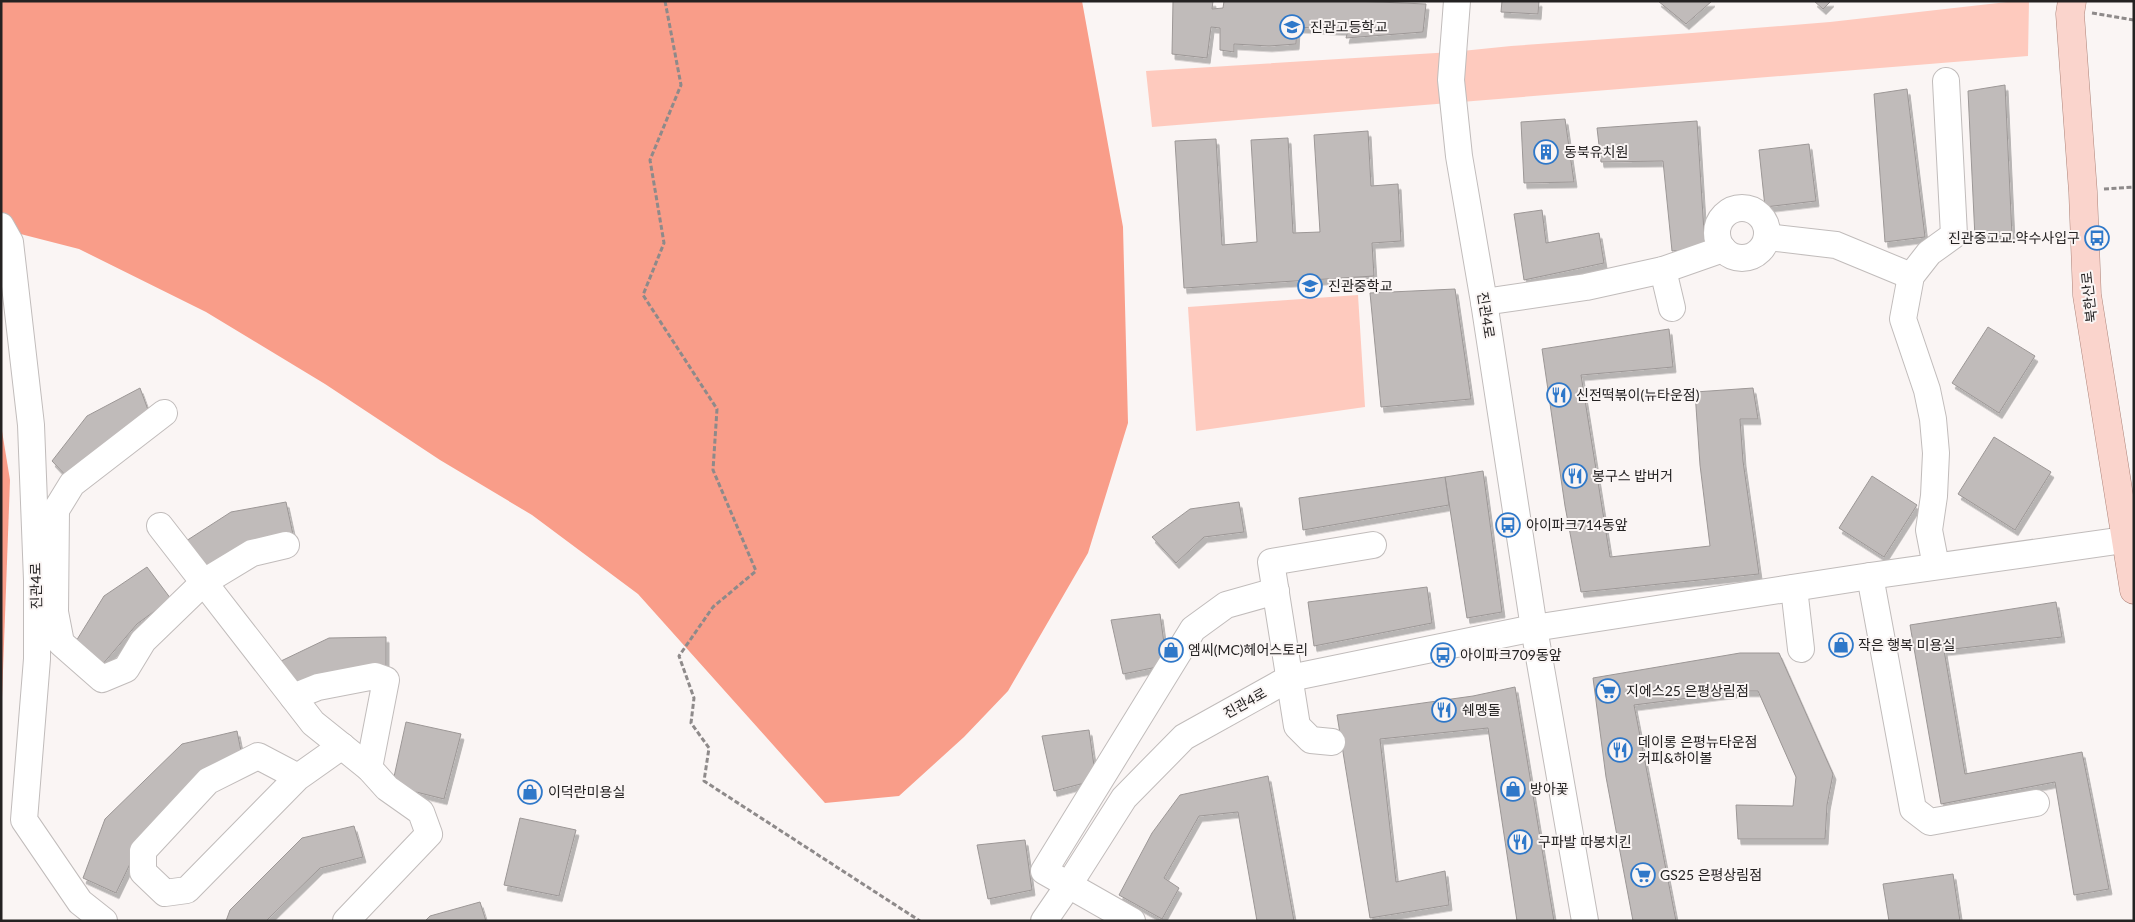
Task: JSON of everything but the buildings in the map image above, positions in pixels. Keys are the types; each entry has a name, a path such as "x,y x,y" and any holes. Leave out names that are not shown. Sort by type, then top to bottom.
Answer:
{"main road":[{"name":"북한산로","path":"2082,7 2070,14 2083,192 2087,295 2124,540 2134,590"}],"street":[{"name":"진관4로","path":"1457,1 1452,52 1453,96 1458,156 1484,302 1534,628 1585,921"},
{"path":"1936,566 1929,530 1934,496 1936,453 1933,419 1927,390 1903,319 1910,276 1929,254 1954,235 1946,81"},
{"path":"1735,210 1751,210 1764,220 1767,236 1760,251 1753,256 1737,258 1723,249 1719,242 1718,226 1728,213 1735,210"},
{"name":"진관4로","path":"1,226 10,242 31,425 37,580 37,659 24,820 80,902 104,921"},
{"path":"1767,236 1836,245 1910,276"},
{"path":"1484,302 1586,286 1663,270 1723,249"},
{"path":"1663,270 1672,308"},
{"path":"164,412 72,484 56,510 55,612 61,643 102,679 126,669 143,641 204,582 252,553 286,546"},
{"path":"160,526 313,723 368,768 387,788 421,812 429,834 346,921"},
{"path":"1534,628 1936,566 2124,540"},
{"path":"1332,742 1311,740 1297,726 1271,562 1373,545"},
{"path":"1870,576 1912,808 1930,822 2036,803"},
{"path":"1794,588 1801,649"},
{"path":"1132,921 1044,871 1193,629 1226,605 1276,591"},
{"name":"진관4로","path":"1044,921 1124,798 1184,737 1290,678 1534,628"},
{"path":"293,697 318,687 365,677 375,676 386,680 368,768"},
{"path":"298,777 258,756 208,781 143,851 143,872 166,893 187,890 298,777 342,746"}],"path":[{"path":"665,1 681,85 650,160 664,243 642,295 717,409 713,470 756,571 713,607 679,656 694,698 692,722 709,748 704,781 920,921"},
{"path":"2082,7 2134,20"},
{"path":"2102,190 2134,187"}],"shaded area":[{"path":"1,1 1082,1 1123,227 1128,423 1088,553 1008,691 964,737 899,796 825,803 638,594 532,515 440,460 325,384 206,312 79,249 1,229"},
{"path":"2029,1 2028,56 1152,127 1146,71 1452,52 1830,22"},
{"path":"1358,295 1365,407 1196,431 1188,307"},
{"path":"1,425 10,480 1,725"}],"place":[{"name":"진관고등학교","path":"1292,27"},
{"name":"동북유치원","path":"1546,152"},
{"name":"진관중고교.약수사입구","path":"2097,238"},
{"name":"진관중학교","path":"1310,286"},
{"name":"신전떡볶이(뉴타운점)","path":"1559,395"},
{"name":"봉구스 밥버거","path":"1575,476"},
{"name":"아이파크714동앞","path":"1508,525"},
{"name":"작은 행복 미용실","path":"1841,645"},
{"name":"엠씨(MC)헤어스토리","path":"1171,650"},
{"name":"아이파크709동앞","path":"1443,655"},
{"name":"지에스25 은평상림점","path":"1608,691"},
{"name":"쉐멩돌","path":"1444,710"},
{"name":"데이롱 은평뉴타운점 커피&하이볼","path":"1620,750"},
{"name":"방아꽃","path":"1513,789"},
{"name":"이덕란미용실","path":"530,792"},
{"name":"구파발 따봉치킨","path":"1520,842"},
{"name":"GS25 은평상림점","path":"1643,875"}]}
